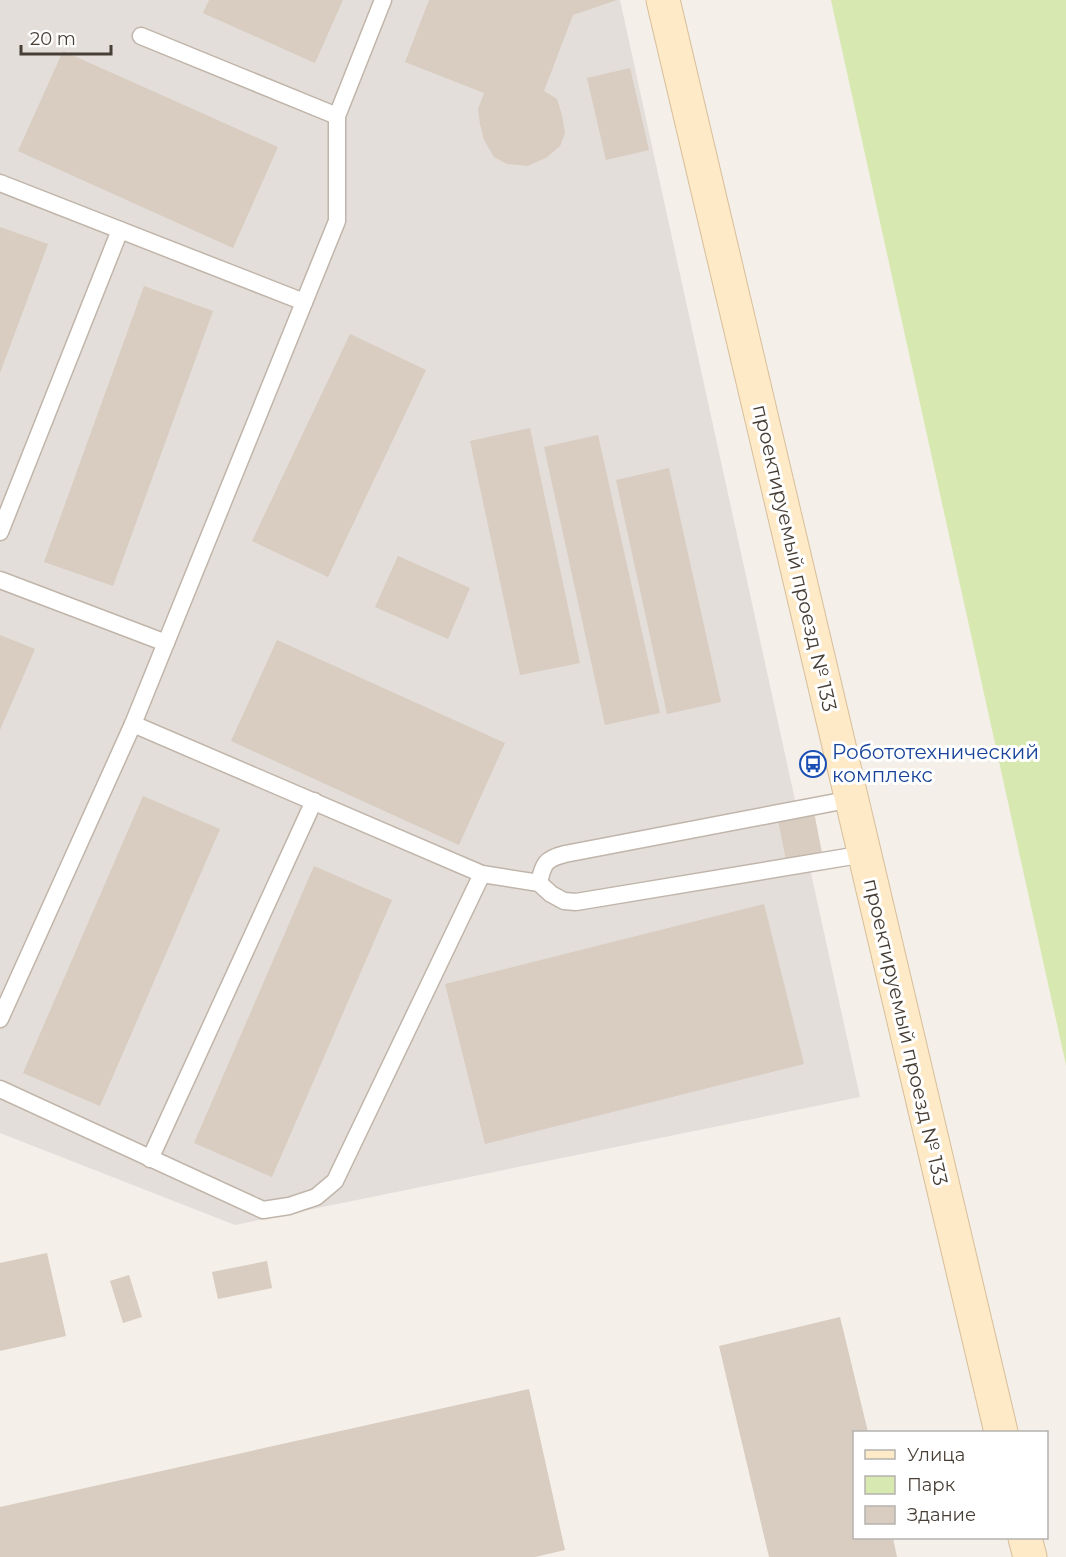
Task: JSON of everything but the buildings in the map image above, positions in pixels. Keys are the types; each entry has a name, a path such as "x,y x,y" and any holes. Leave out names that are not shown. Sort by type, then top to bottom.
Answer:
{"street":[{"name":"проектируемый проезд № 133","path":"663,0 1001,1431"},
{"path":"1026,1539 1030,1557"}],"lane":[{"path":"0,1019 133,724 337,221 337,116 383,0"},
{"path":"141,36 337,116"},
{"path":"0,183 304,302"},
{"path":"0,532 120,230"},
{"path":"0,580 166,643"},
{"path":"133,724 482,874 539,883 551,894 564,901 576,902 865,854"},
{"path":"539,883 543,866 553,857 852,799"},
{"path":"150,1159 314,801"},
{"path":"0,1089 263,1210 289,1206 316,1197 335,1181 482,874"}],"shaded area":[{"path":"0,0 620,0 860,1097 235,1225 0,1133"}],"green space":[{"path":"831,0 1066,0 1066,1065"}],"place":[{"name":"Робототехнический комплекс","path":"813,764"}]}
